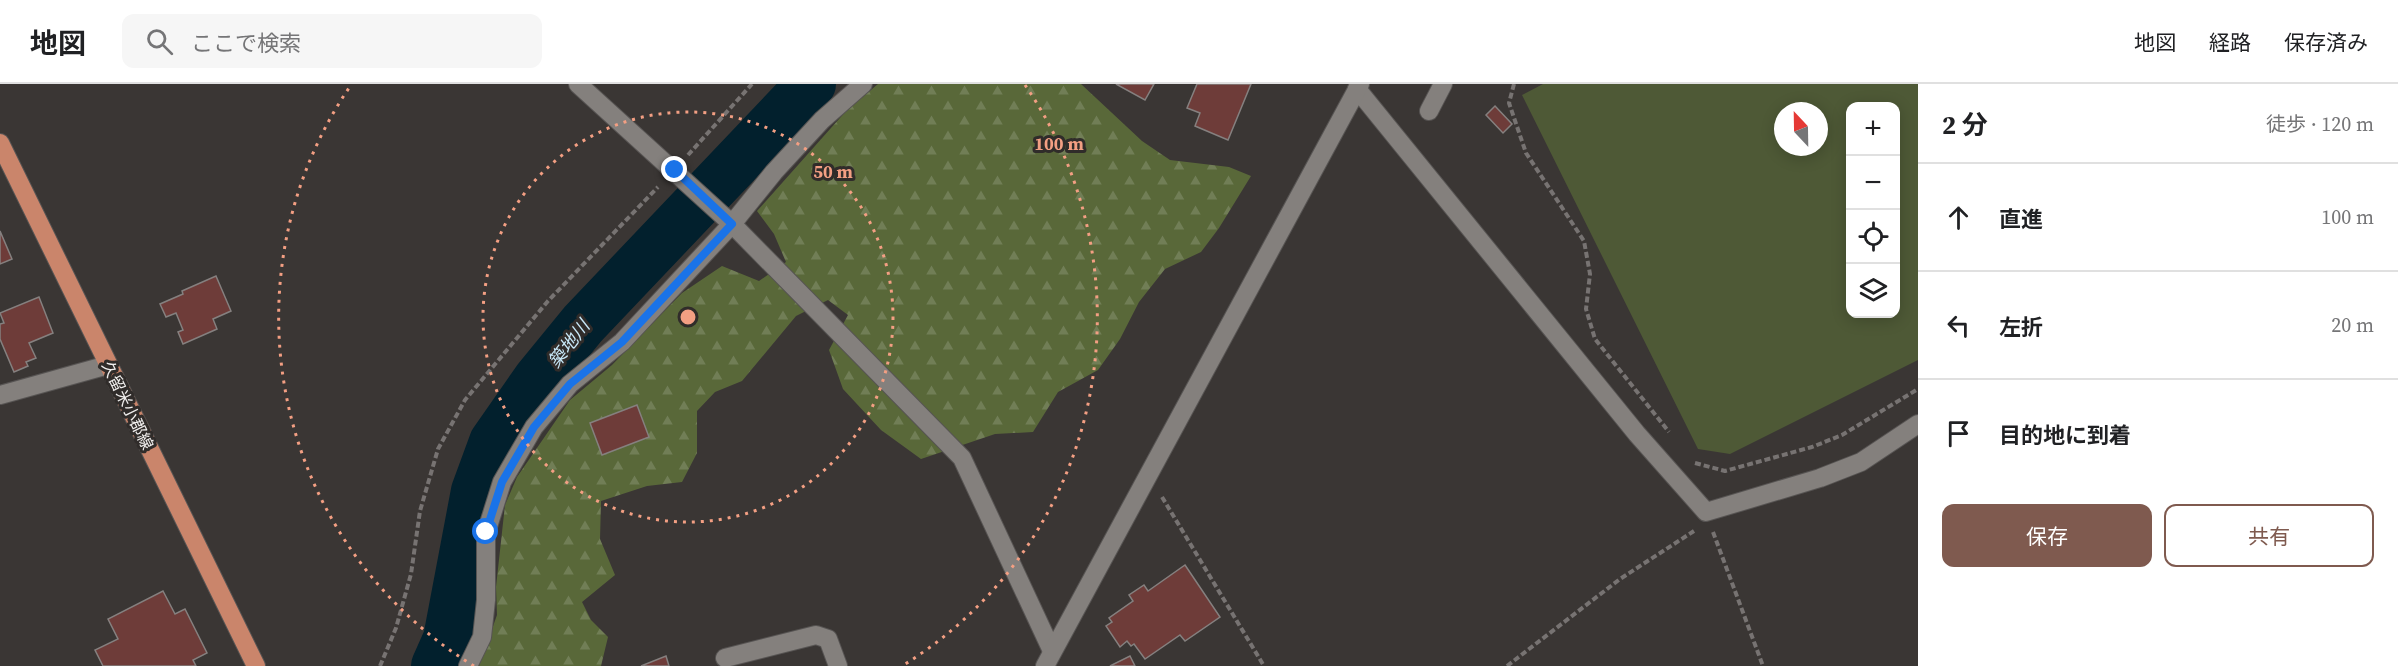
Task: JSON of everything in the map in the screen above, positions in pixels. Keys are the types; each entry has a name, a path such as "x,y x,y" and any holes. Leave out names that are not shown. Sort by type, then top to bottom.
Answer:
{"main road":[{"name":"久留米小郡線","path":"0,143 256,666"}],"street":[{"path":"578,84 730,222 962,458 976,482 1048,659"},
{"path":"468,666 482,637 486,600 486,532 502,482 534,427 570,384 622,342 798,146 862,84"},
{"path":"1429,111 1443,84"},
{"path":"1048,659 1359,87 1636,434 1708,517 1861,462 1918,424"},
{"path":"0,396 108,365"},
{"path":"725,658 816,636 828,639 837,666"}],"path":[{"path":"380,666 399,617 411,574 420,511 438,449 465,400 548,301 678,173 752,84"},
{"path":"1514,84 1509,103 1526,153 1584,241 1590,274 1586,309 1595,339 1674,439"},
{"path":"1687,455 1694,463 1725,471 1803,450 1842,435 1918,389"},
{"path":"1140,489 1163,498 1264,666"},
{"path":"1507,666 1620,579 1708,517 1763,666"}],"green space":[{"path":"878,84 1081,84 1142,141 1170,160 1229,167 1251,176 1219,228 1201,252 1165,269 1139,302 1120,339 1098,370 1058,392 1033,432 995,434 921,459 881,430 843,389 829,350 848,315 828,300 796,316 742,381 715,392 697,411 697,453 682,482 647,486 601,501 600,539 615,575 582,602 591,620 608,637 601,666 479,666 497,615 496,587 505,505 517,477 570,400 612,365 682,293 722,266 759,281 786,262 774,234 757,211 847,110"},
{"path":"1543,84 1918,84 1918,360 1730,454 1698,449 1522,95"}],"building":[{"path":"1116,84 1154,84 1145,100"},
{"path":"1197,84 1251,84 1228,140 1195,126 1200,113 1187,108"},
{"path":"1495,106 1512,124 1503,133 1486,115"},
{"path":"0,231 12,259 0,264"},
{"path":"216,276 231,311 213,319 217,329 183,344 178,332 183,330 176,313 166,317 160,304"},
{"path":"39,297 53,333 29,343 36,358 26,362 28,366 14,372 0,339 0,324 4,323 0,313"},
{"path":"637,405 649,437 602,455 590,423"},
{"path":"1185,565 1220,617 1185,641 1180,635 1145,659 1134,644 1131,646 1127,641 1120,647 1106,626 1112,622 1109,618 1133,601 1129,595 1144,585 1148,591"},
{"path":"163,591 175,614 185,609 207,653 193,660 196,666 103,666 95,650 118,639 108,619"},
{"path":"666,656 669,666 641,666"},
{"path":"1130,656 1135,666 1110,666"}],"waterway":[{"name":"築地川","path":"436,666 448,639 476,491 494,442 538,379 583,324 811,84"}],"route":[{"path":"486,532 502,482 534,427 570,384 622,342 732,224 675,170"}]}
